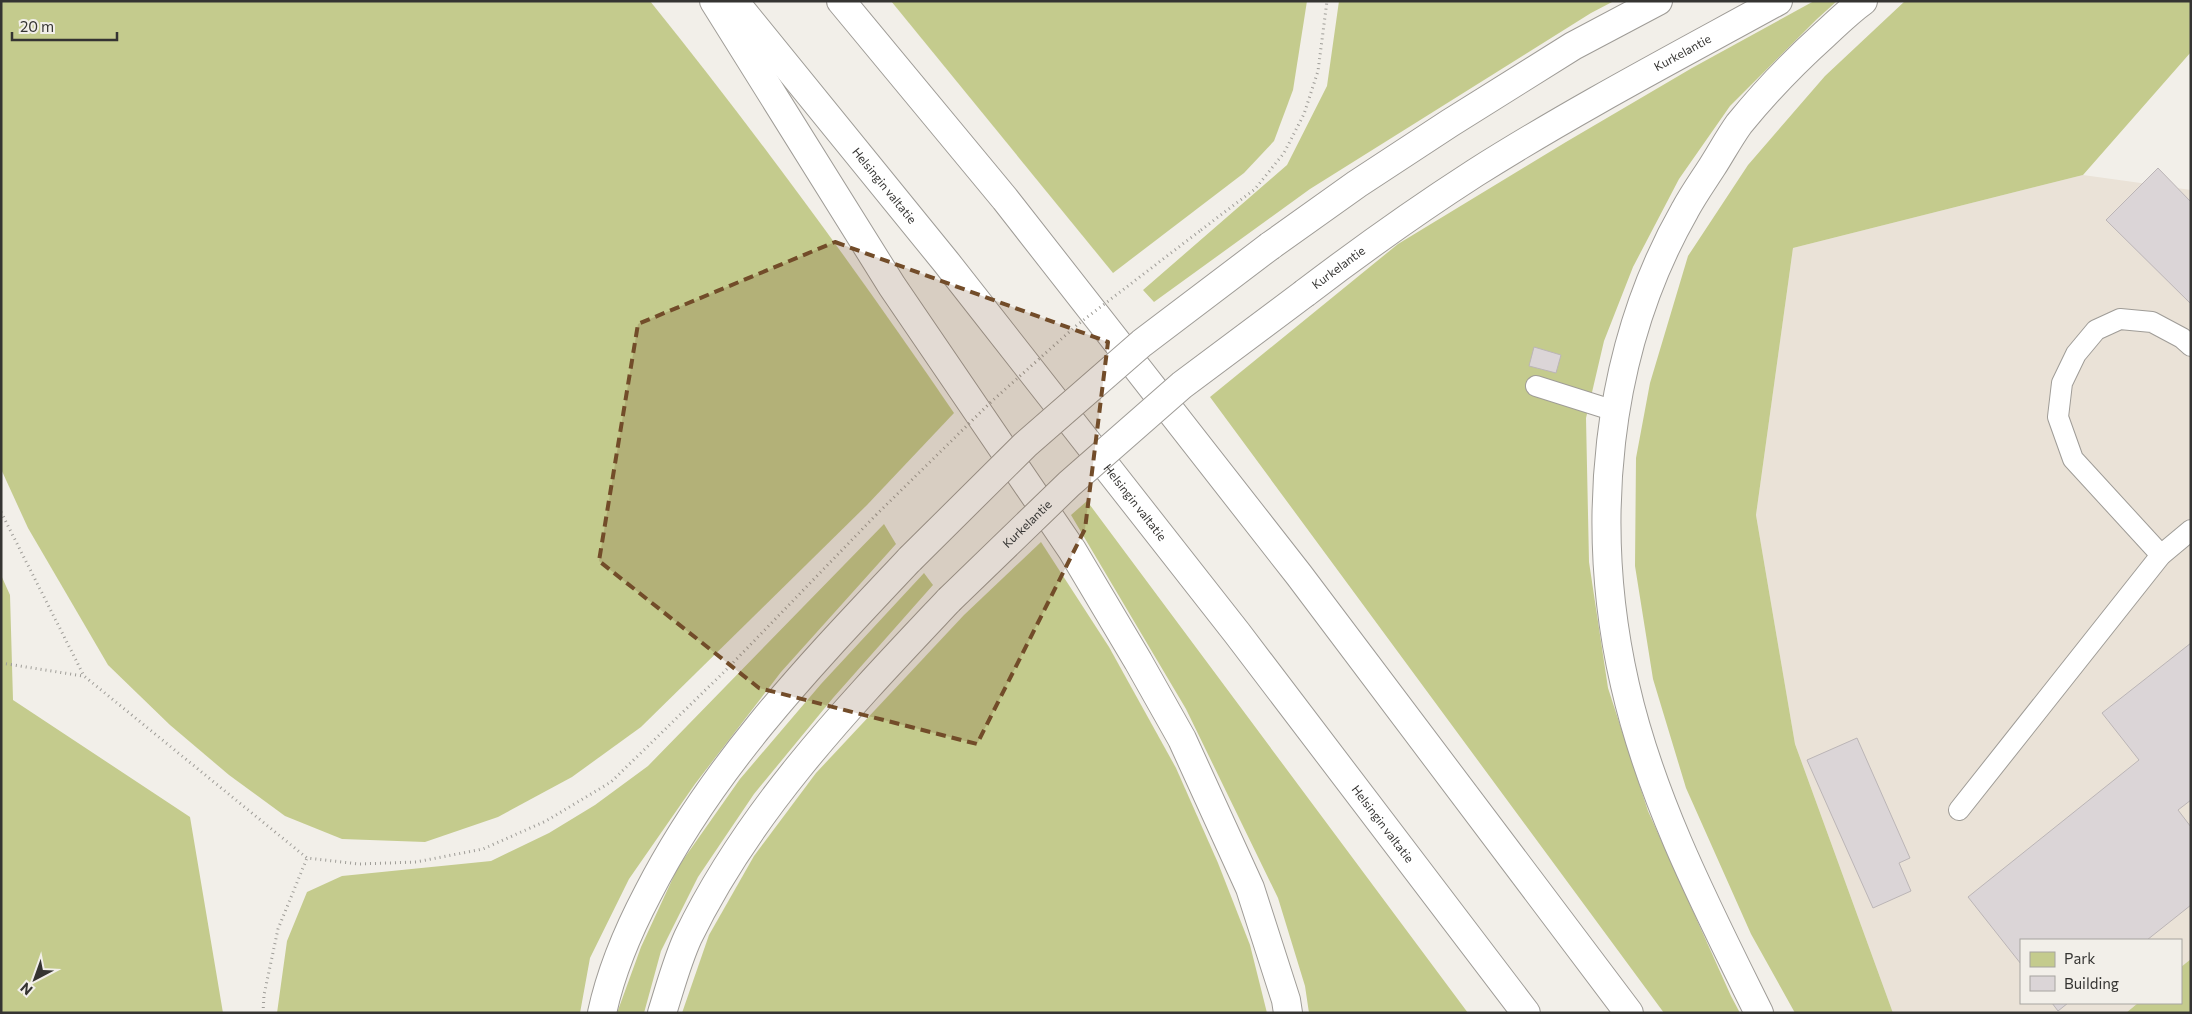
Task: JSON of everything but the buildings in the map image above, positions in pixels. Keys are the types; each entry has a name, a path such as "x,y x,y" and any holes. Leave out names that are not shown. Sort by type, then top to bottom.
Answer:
{"highway":[{"path":"714,1 892,286 1072,550 1182,739 1250,888 1286,1000 1288,1013"},
{"name":"Helsingin valtatie","path":"734,1 964,285 1237,633 1526,1013"},
{"path":"841,1 1005,199 1299,575 1629,1013"},
{"path":"602,1013 615,967 632,925 681,833 715,781 780,701 910,559 1032,439 1142,344 1270,246 1357,184 1574,46 1658,1"},
{"name":"Kurkelantie","path":"662,1013 687,939 714,889 753,827 824,736 949,600 1069,484 1182,385 1379,237 1476,173 1604,96 1778,1"},
{"path":"1759,1013 1713,919 1670,822 1646,757 1625,685 1608,588 1606,540 1607,484 1615,411 1629,350 1660,261 1684,211 1738,126 1792,64 1863,1"}],"lane":[{"path":"2160,555 2073,459 2058,417 2062,383 2076,354 2096,330 2120,319 2152,322 2182,338 2191,346"},
{"path":"1536,386 1615,411"},
{"path":"1959,810 2160,555 2191,530"}],"path":[{"path":"1,512 84,676 308,858 358,864 416,862 483,849 546,821 611,782 725,671 876,515 992,401 1077,325 1255,189 1284,153 1304,114 1318,71 1327,1"},
{"path":"1,663 84,676"},
{"path":"263,1013 264,995 278,929 308,858"}],"highlighted area":[{"path":"835,242 1108,342 1085,529 977,744 759,688 599,561 638,324"}],"shaded area":[{"path":"2083,175 2191,190 2191,959 2182,966 2182,939 2020,939 2020,1004 2137,1004 2126,1013 1893,1013 1795,744 1756,515 1793,248"}],"green space":[{"path":"1,1 650,1 806,204 954,413 867,505 641,727 572,777 498,817 425,842 342,839 285,816 229,775 170,725 108,665 28,528 1,469"},
{"path":"891,1 1307,1 1293,90 1274,141 1244,173 1113,273"},
{"path":"1339,1 1614,1 1591,13 1310,189 1154,302 1143,290 1287,165 1327,86"},
{"path":"1814,1 1837,1 1730,106 1679,179 1633,267 1604,341 1586,418 1589,562 1608,688 1648,811 1740,1013 1664,1013 1210,397 1398,244 1692,68"},
{"path":"1905,1 2191,1 2191,52 2083,175 1793,248 1756,515 1795,744 1893,1013 1795,1013 1751,934 1686,788 1653,679 1635,566 1636,458 1650,383 1688,256 1748,165 1825,76"},
{"path":"1087,501 1468,1013 1309,1013 1305,986 1278,898 1186,709 1071,515"},
{"path":"884,524 896,544 781,672 695,784 629,879 590,958 580,1013 277,1013 287,941 307,892 342,876 491,861 549,833 595,805 648,766"},
{"path":"1041,542 1109,647 1176,768 1218,863 1250,945 1267,1013 682,1013 709,935 754,856 816,773 964,615"},
{"path":"924,573 933,585 833,698 754,794 698,877 661,951 644,1013 617,1013 641,947 678,867 740,779 821,684"},
{"path":"1,575 10,595 13,700 190,817 223,1013 1,1013"},
{"path":"2191,959 2191,1013 2126,1013 2137,1004 2182,1004 2182,966"}]}
